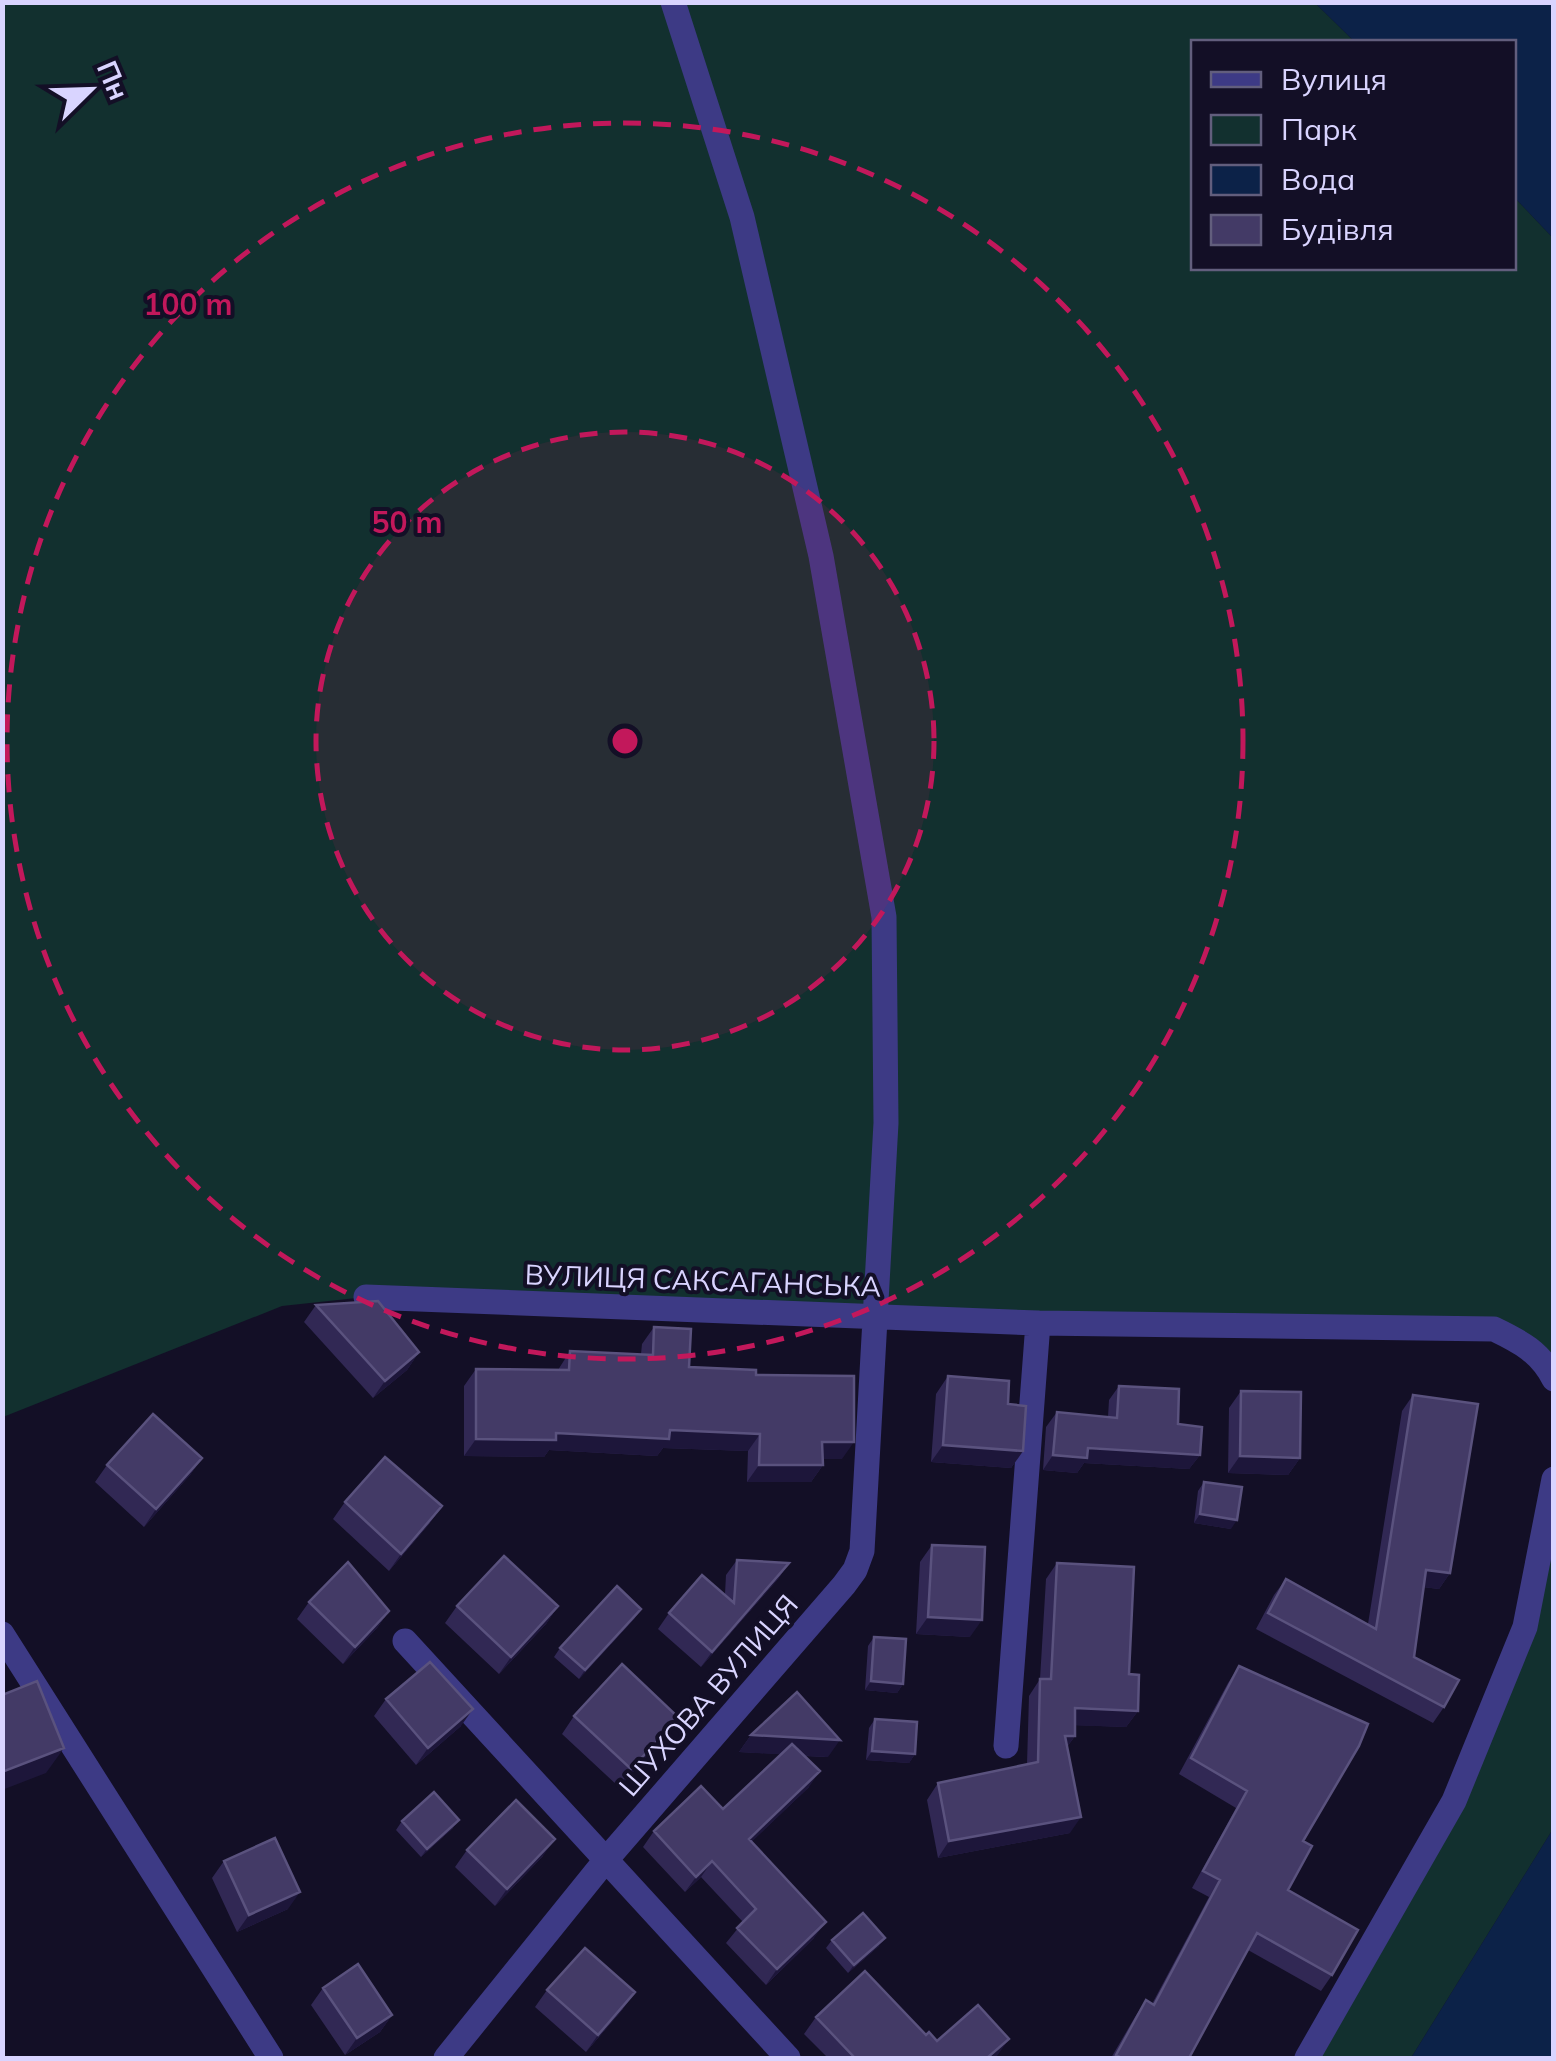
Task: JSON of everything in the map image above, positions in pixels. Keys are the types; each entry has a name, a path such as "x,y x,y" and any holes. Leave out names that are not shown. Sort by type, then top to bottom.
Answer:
{"street":[{"name":"ШУХОВА ВУЛИЦЯ","path":"446,2058 605,1861 856,1570 862,1552 886,1123 884,917 816,537 742,217 673,2"},
{"name":"ВУЛИЦЯ САКСАГАНСЬКА","path":"366,1298 1038,1324 1494,1329 1529,1346 1545,1362 1554,1379"},
{"path":"1006,1746 1038,1324"},
{"path":"1307,2058 1454,1801 1524,1627 1554,1479"},
{"path":"2,1634 271,2058"},
{"path":"404,1640 788,2058"}],"green space":[{"path":"3,3 1315,3 1353,40 1191,40 1191,270 1516,270 1516,199 1553,238 1553,1379 1494,1329 366,1297 282,1306 3,1417"},
{"path":"1553,1479 1553,1829 1411,2058 1307,2058 1454,1801 1525,1627"}],"water":[{"path":"1315,3 1553,3 1553,238 1516,199 1516,40 1353,40"},
{"path":"1553,1829 1553,2058 1411,2058"}],"building":[{"path":"378,1301 419,1352 385,1381 316,1305"},
{"path":"654,1327 691,1329 689,1367 756,1370 756,1375 854,1376 854,1442 822,1442 823,1465 759,1465 760,1434 670,1430 669,1439 556,1433 556,1440 476,1439 476,1369 569,1370 570,1351 653,1355"},
{"path":"948,1376 1009,1381 1008,1404 1026,1406 1023,1451 943,1445"},
{"path":"1119,1386 1179,1389 1178,1424 1202,1427 1200,1455 1088,1448 1087,1458 1053,1455 1057,1412 1117,1418"},
{"path":"1241,1391 1301,1392 1300,1458 1240,1456"},
{"path":"1413,1395 1478,1404 1450,1573 1426,1570 1414,1657 1459,1680 1444,1707 1268,1613 1286,1579 1376,1629"},
{"path":"153,1414 202,1458 156,1509 107,1465"},
{"path":"385,1457 442,1506 401,1554 345,1502"},
{"path":"1204,1482 1242,1487 1237,1520 1200,1514"},
{"path":"932,1545 985,1547 982,1620 928,1617"},
{"path":"504,1556 558,1606 511,1657 457,1606"},
{"path":"737,1560 789,1563 712,1652 669,1613 702,1575 734,1603"},
{"path":"348,1562 389,1611 355,1647 309,1602"},
{"path":"1057,1563 1134,1567 1129,1674 1139,1675 1138,1711 1075,1708 1075,1736 1065,1736 1081,1817 949,1841 938,1783 1038,1762 1040,1679 1051,1679"},
{"path":"617,1586 641,1609 585,1670 560,1648"},
{"path":"874,1637 906,1639 903,1684 871,1681"},
{"path":"430,1662 473,1709 428,1748 386,1699"},
{"path":"622,1664 679,1718 631,1769 574,1716"},
{"path":"1239,1666 1368,1724 1303,1841 1312,1846 1288,1890 1358,1930 1332,1975 1257,1933 1189,2058 1122,2058 1116,2055 1146,2000 1154,2005 1220,1880 1203,1871 1247,1791 1191,1758"},
{"path":"37,1681 64,1748 2,1772 2,1695"},
{"path":"797,1692 840,1740 751,1735"},
{"path":"875,1719 917,1722 915,1754 872,1751"},
{"path":"792,1744 820,1771 749,1839 826,1922 777,1969 737,1928 756,1909 712,1861 696,1877 654,1831 701,1786 723,1809"},
{"path":"434,1792 459,1820 427,1849 402,1821"},
{"path":"516,1800 555,1839 507,1889 467,1850"},
{"path":"275,1838 300,1892 249,1915 224,1861"},
{"path":"863,1913 885,1938 854,1965 832,1940"},
{"path":"585,1948 635,1992 598,2035 547,1990"},
{"path":"358,1964 392,2015 357,2038 323,1988"},
{"path":"865,1971 926,2035 929,2032 937,2041 978,2005 1009,2039 987,2058 855,2058 816,2017"}]}
